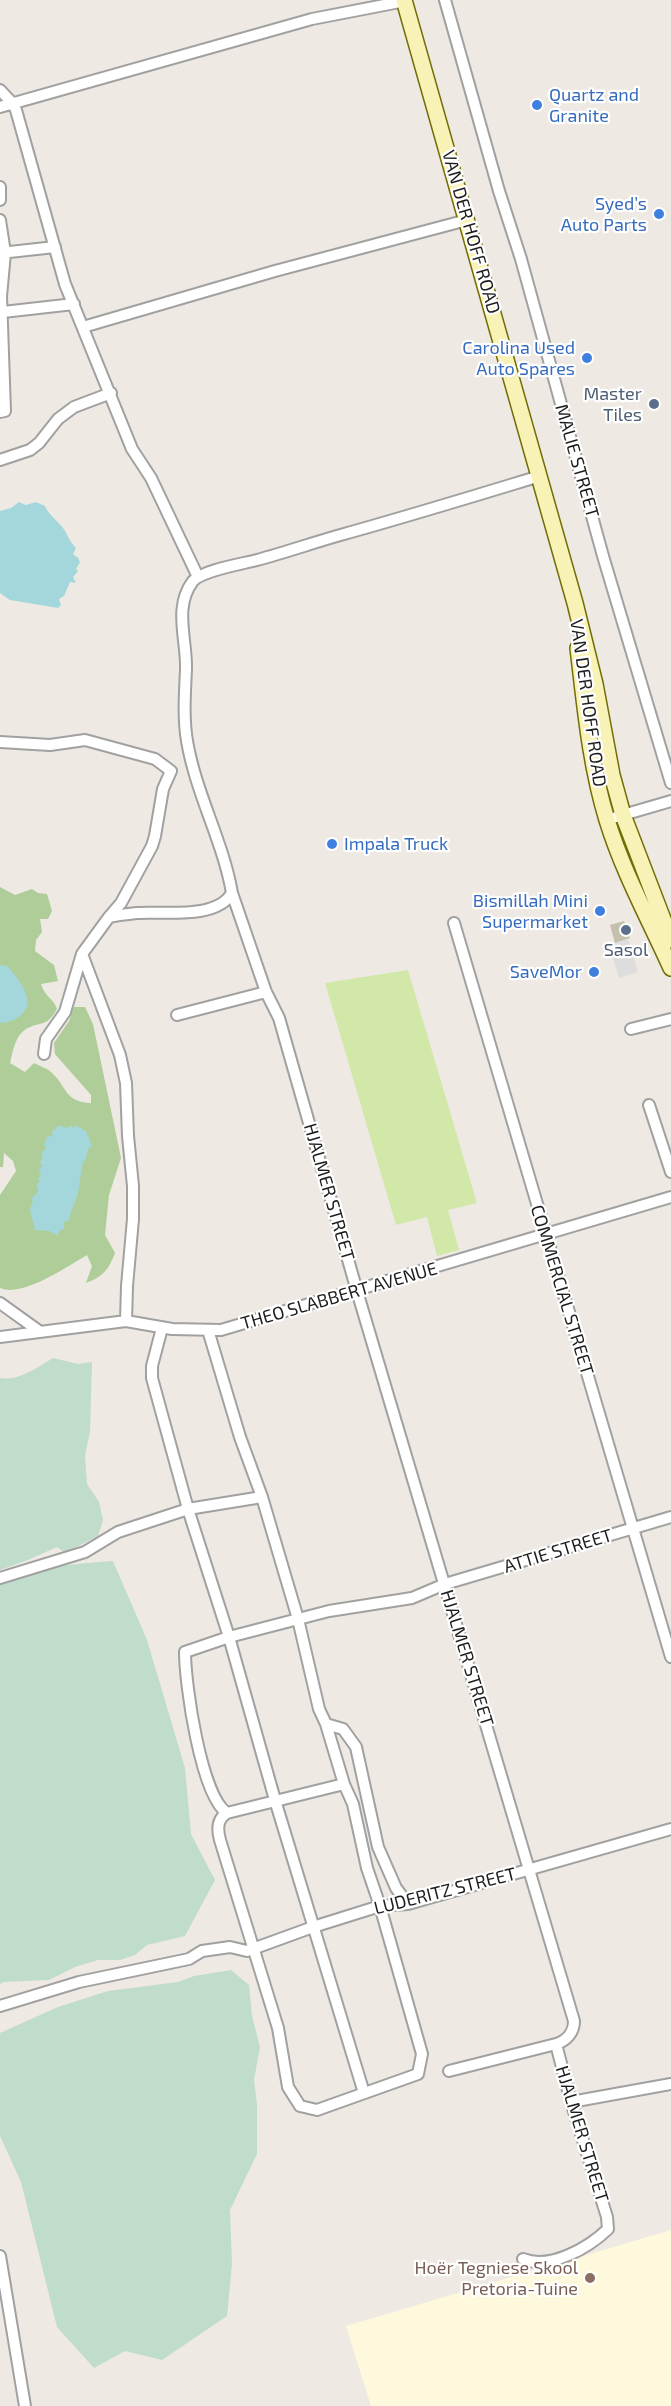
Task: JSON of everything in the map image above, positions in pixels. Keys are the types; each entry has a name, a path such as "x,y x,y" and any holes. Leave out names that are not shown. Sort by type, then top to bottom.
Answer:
{"main road":[{"name":"VAN DER HOFF ROAD","path":"404,0 575,603 595,684 612,775 623,815 671,940"},
{"name":"VAN DER HOFF ROAD","path":"575,603 578,650 590,747 607,819 634,889 671,968"}],"street":[{"path":"0,107 312,19 404,0"},
{"name":"MALIE STREET","path":"445,0 499,191 521,259 603,556 671,783"},
{"path":"0,90 13,104 74,304 132,449 151,478 198,577 307,547 342,534 540,476"},
{"path":"0,187 0,200"},
{"path":"0,220 3,312 1,336 5,411 0,412"},
{"path":"83,327 275,271 467,220"},
{"path":"2,253 55,247"},
{"path":"3,312 74,304"},
{"path":"0,460 30,450 39,443 58,419 74,407 111,393"},
{"name":"HJALMER STREET","path":"198,577 187,590 182,613 186,668 183,690 187,741 202,799 266,992 279,1018 357,1291 574,2021 572,2032 556,2044 571,2102 607,2217 608,2229 600,2237 566,2256 533,2263 523,2259"},
{"path":"0,742 50,745 85,740 155,759 171,771 163,789 152,846 121,903 82,954 65,1012 46,1039 44,1054"},
{"path":"607,819 671,801"},
{"path":"109,917 136,913 196,912 218,906 229,899 232,893"},
{"name":"COMMERCIAL STREET","path":"453,923 671,1657"},
{"path":"82,954 120,1055 126,1083 134,1208 126,1321"},
{"path":"177,1015 266,992"},
{"path":"631,1029 671,1019"},
{"path":"649,1105 671,1172"},
{"name":"THEO SLABBERT AVENUE","path":"0,1337 126,1321 162,1328 221,1330 671,1197"},
{"path":"0,1304 39,1331"},
{"path":"162,1328 152,1366 152,1378 188,1509 229,1637 275,1800 364,2093"},
{"path":"208,1330 237,1428 262,1497 298,1619 319,1709 353,1804 367,1868 422,2054 418,2074 317,2110 300,2106 288,2087 278,2028 218,1832 221,1816 227,1813 344,1784"},
{"path":"0,1578 85,1552 118,1532 188,1509 262,1497"},
{"name":"ATTIE STREET","path":"227,1813 221,1809 210,1784 196,1738 185,1674 185,1652 229,1637 346,1607 374,1605 412,1598 445,1584 671,1517"},
{"path":"326,1724 344,1729 356,1746 378,1847 389,1875 408,1904"},
{"path":"353,1804 374,1821"},
{"name":"LUDERITZ STREET","path":"255,1948 380,1906 408,1904 671,1829"},
{"path":"0,2006 79,1982 189,1959 202,1951 230,1947 247,1951 255,1948"},
{"path":"449,2071 556,2044"},
{"path":"571,2102 671,2084"},
{"path":"0,2256 25,2406"}],"shaded area":[{"path":"624,921 630,938 615,943 610,925"},
{"path":"628,939 638,972 619,978 609,945"},
{"name":"Hoër Tegniese Skool Pretoria-Tuine","path":"671,2230 671,2406 371,2406 346,2326"}],"green space":[{"path":"0,887 15,895 32,889 38,893 47,894 52,911 48,919 40,919 42,932 36,940 35,951 54,965 58,981 41,984 57,1009 46,1022 31,1026 22,1032 15,1044 10,1063 25,1072 34,1063 45,1068 76,1100 91,1103 91,1095 55,1054 54,1043 69,1021 74,1007 85,1007 93,1024 121,1158 109,1195 105,1235 115,1253 105,1272 86,1283 92,1266 87,1255 32,1285 20,1289 0,1288 0,1195 16,1171 13,1161 4,1153 3,1167 0,1167"},
{"path":"408,970 477,1203 448,1210 459,1250 437,1256 427,1217 396,1225 325,983"},
{"path":"53,1358 78,1364 92,1362 90,1431 85,1456 87,1484 99,1502 103,1520 98,1536 65,1553 57,1547 0,1570 0,1378 21,1376"},
{"path":"113,1561 147,1640 185,1768 191,1834 215,1880 185,1936 147,1945 135,1955 120,1960 98,1960 75,1967 49,1980 0,1984 0,1584 41,1570"},
{"path":"231,1970 249,1985 252,2016 260,2047 254,2080 257,2104 257,2154 230,2210 232,2264 227,2316 162,2360 125,2351 94,2368 57,2327 21,2182 0,2136 0,2033 58,2007 108,1991 178,1982 194,1976"}],"water":[{"path":"19,502 26,505 36,502 45,506 76,548 73,554 80,562 76,569 78,571 73,577 76,583 70,582 64,596 59,599 61,605 58,608 10,600 0,593 0,511 11,508"},
{"path":"0,965 7,966 16,976 27,996 27,1003 26,1009 19,1017 0,1023"},
{"path":"57,1125 67,1128 71,1125 73,1128 77,1126 86,1131 92,1146 88,1149 85,1161 83,1161 78,1193 68,1221 64,1222 64,1229 59,1231 58,1236 49,1231 35,1230 30,1210 33,1200 31,1199 38,1192 36,1185 41,1176 39,1169 43,1166 40,1164 43,1154 41,1152 46,1149 44,1145 47,1137 52,1136 53,1129 56,1130"}],"place":[{"name":"Quartz and Granite","path":"537,105"},
{"name":"Syed’s Auto Parts","path":"659,214"},
{"name":"Carolina Used Auto Spares","path":"587,358"},
{"name":"Master Tiles","path":"654,404"},
{"name":"Impala Truck","path":"332,844"},
{"name":"Bismillah Mini Supermarket","path":"600,911"},
{"name":"Sasol","path":"626,930"},
{"name":"SaveMor","path":"594,972"},
{"name":"Hoër Tegniese Skool Pretoria-Tuine","path":"590,2278"}]}
